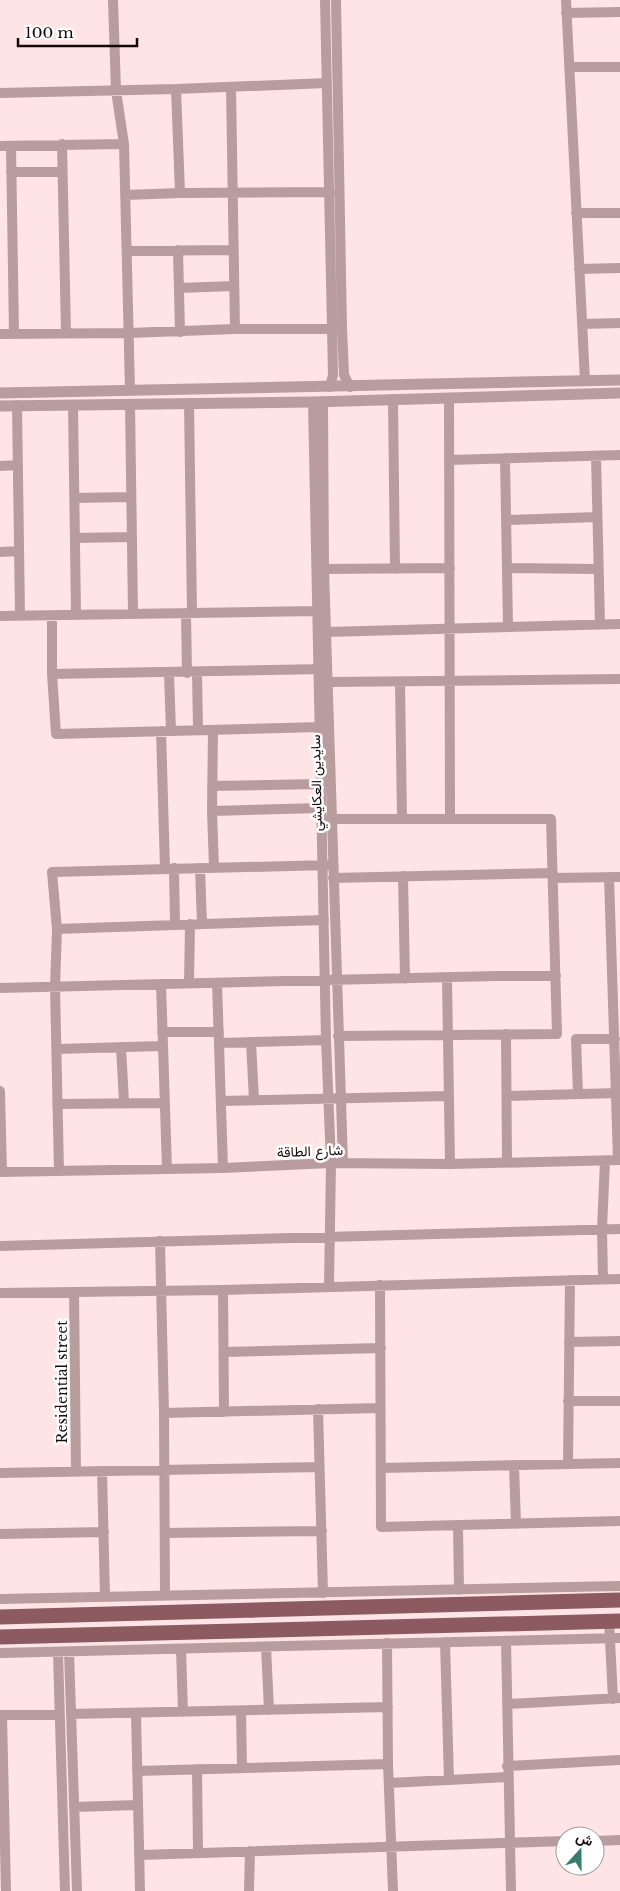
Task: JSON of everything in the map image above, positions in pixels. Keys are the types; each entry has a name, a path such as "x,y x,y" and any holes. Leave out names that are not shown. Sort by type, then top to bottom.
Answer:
{"main road":[{"path":"5,1617 61,1616 412,1598 620,1600"},
{"path":"61,1616 54,1625 56,1631 64,1636"},
{"path":"5,1617 19,1625 18,1633 6,1637"},
{"path":"6,1637 616,1620"}],"street":[{"path":"114,0 116,91 124,144 130,390"},
{"path":"325,0 333,375 330,387"},
{"path":"336,0 344,375 350,387"},
{"path":"566,0 585,381"},
{"path":"566,13 620,12"},
{"path":"569,67 620,67"},
{"path":"0,93 176,90 327,83"},
{"path":"231,88 235,329"},
{"path":"176,90 180,193"},
{"path":"62,144 66,333"},
{"path":"14,334 11,172 5,146 124,144"},
{"path":"11,172 62,172"},
{"path":"126,196 180,193 330,192"},
{"path":"576,213 620,213"},
{"path":"127,250 233,250"},
{"path":"178,250 180,332"},
{"path":"579,269 620,268"},
{"path":"179,288 234,286"},
{"path":"582,324 620,323"},
{"path":"0,334 332,329"},
{"path":"333,375 344,375"},
{"path":"0,393 620,380"},
{"path":"486,383 485,391 488,396"},
{"path":"459,384 463,391 461,397"},
{"path":"144,390 147,395 144,404"},
{"path":"161,390 159,396 165,404"},
{"path":"0,406 318,402 620,392"},
{"path":"449,398 450,819"},
{"path":"393,400 395,569"},
{"name":"سايدين العكايشي","path":"318,402 326,632 320,727 325,744 330,819 324,920 331,1163 329,1286"},
{"name":"سايدين العكايشي","path":"318,402 318,611 323,669 328,682 322,808 327,865 332,878 343,1163"},
{"path":"189,403 189,612 192,673 198,730"},
{"path":"130,404 133,613"},
{"path":"17,405 20,615"},
{"path":"73,405 76,614"},
{"path":"449,460 620,455"},
{"path":"596,456 600,624"},
{"path":"505,458 508,626"},
{"path":"0,466 18,466"},
{"path":"75,498 131,497"},
{"path":"506,520 597,517"},
{"path":"75,538 132,537"},
{"path":"0,552 19,551"},
{"path":"324,569 450,568"},
{"path":"507,568 598,569"},
{"path":"0,616 318,611"},
{"path":"52,616 52,674 56,734 320,727"},
{"path":"326,632 620,624"},
{"path":"52,674 192,673 323,669"},
{"path":"169,673 166,731 170,868 175,925"},
{"path":"328,682 620,679"},
{"path":"400,682 402,819"},
{"path":"213,730 212,811 214,868"},
{"path":"212,786 322,784"},
{"path":"212,811 322,808"},
{"path":"330,819 551,819 557,1034 338,1036"},
{"path":"59,1171 57,929 52,872 327,865"},
{"path":"200,868 202,924"},
{"path":"403,876 405,979"},
{"path":"332,878 403,876 620,877"},
{"path":"609,877 616,932 615,1039 619,1160"},
{"path":"57,929 324,920"},
{"path":"190,924 190,983"},
{"path":"0,988 556,976"},
{"path":"447,978 450,1164"},
{"path":"217,983 224,1168"},
{"path":"161,984 167,1169"},
{"path":"162,1032 218,1032"},
{"path":"506,1034 508,1162"},
{"path":"578,1094 576,1039 615,1039"},
{"path":"219,1043 326,1040"},
{"path":"252,1042 254,1100"},
{"path":"57,1049 162,1046"},
{"path":"122,1047 124,1102"},
{"path":"0,1090 1,1172"},
{"path":"506,1096 617,1093"},
{"path":"221,1101 448,1096"},
{"path":"57,1104 164,1103"},
{"name":"شارع الطاقة","path":"1,1172 224,1168 331,1163 450,1164 619,1160"},
{"path":"603,1279 602,1229 605,1161"},
{"path":"0,1246 620,1229"},
{"path":"160,1241 164,1413 165,1595"},
{"path":"0,1293 223,1290 620,1279"},
{"path":"568,1464 570,1280"},
{"path":"380,1285 381,1527 620,1521"},
{"path":"223,1290 224,1412"},
{"name":"Residential street","path":"74,1292 76,1472"},
{"path":"569,1342 620,1341"},
{"path":"224,1352 381,1348"},
{"path":"568,1401 620,1401"},
{"path":"164,1413 380,1408"},
{"path":"318,1410 323,1593"},
{"path":"381,1468 620,1462"},
{"path":"514,1466 516,1524"},
{"path":"0,1473 320,1468"},
{"path":"102,1471 105,1596"},
{"path":"458,1525 459,1590"},
{"path":"0,1534 104,1532"},
{"path":"165,1533 322,1532"},
{"path":"0,1599 323,1593 412,1598 459,1590 620,1586"},
{"path":"507,1704 616,1698 616,1620"},
{"path":"122,1634 122,1650"},
{"path":"0,1653 615,1638"},
{"path":"506,1640 511,1891"},
{"path":"445,1642 449,1780"},
{"path":"387,1643 388,1783 393,1891"},
{"path":"266,1646 269,1710"},
{"path":"181,1649 182,1712"},
{"path":"69,1652 77,1891"},
{"path":"58,1653 65,1891"},
{"path":"71,1714 388,1707"},
{"path":"241,1710 242,1767"},
{"path":"136,1712 140,1891"},
{"path":"6,1891 1,1715 60,1715"},
{"path":"508,1766 620,1760"},
{"path":"137,1771 388,1764"},
{"path":"197,1769 198,1853"},
{"path":"388,1783 508,1777"},
{"path":"74,1807 137,1805"},
{"path":"605,1841 620,1840"},
{"path":"140,1855 555,1842"},
{"path":"249,1891 250,1851"}]}
